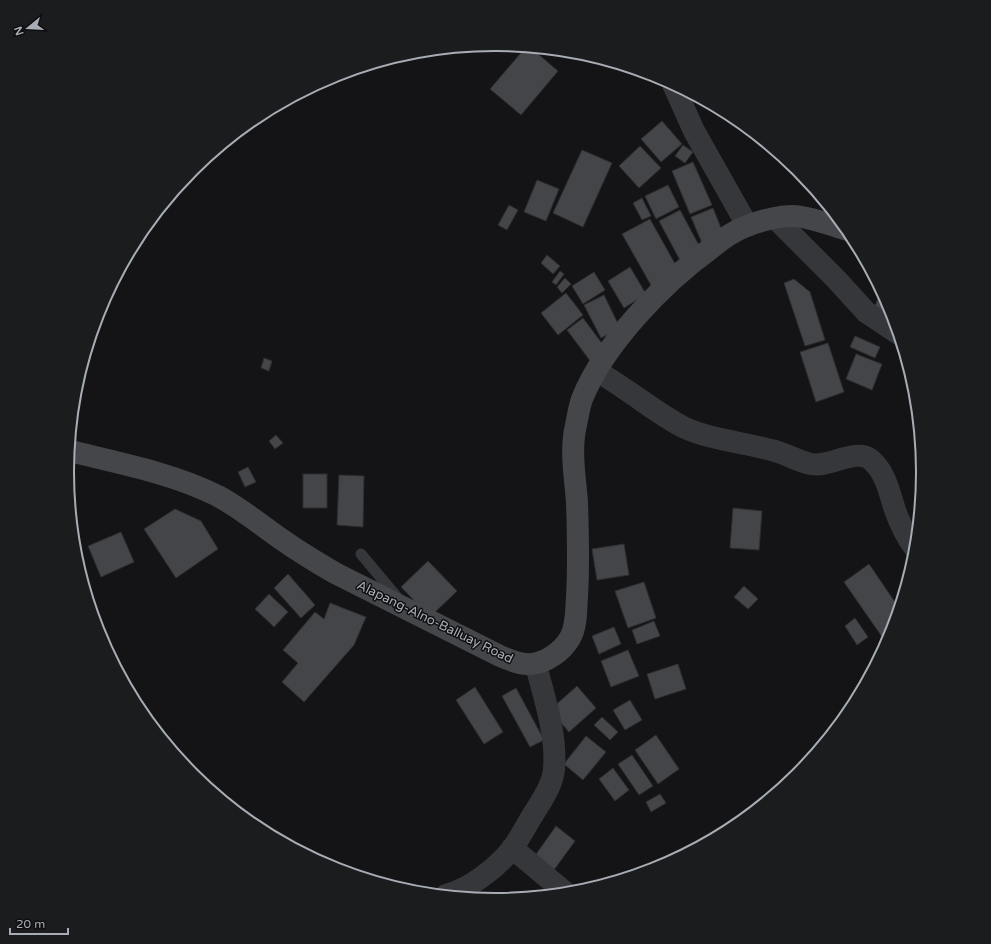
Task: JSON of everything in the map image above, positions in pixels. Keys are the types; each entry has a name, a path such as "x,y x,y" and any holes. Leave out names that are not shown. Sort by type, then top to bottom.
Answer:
{"main road":[{"path":"536,664 549,659 560,650 570,638 576,621 579,547 573,459 575,427 582,399 608,353 639,313 662,290 696,259 726,237 747,226 775,218 794,216 838,228"},
{"name":"Alapang-Alno-Balluay Road","path":"75,452 151,472 187,483 218,496 245,513 282,540 335,573 500,656 514,662 527,665 536,664"}],"street":[{"path":"676,91 694,131 747,226"},
{"path":"775,218 836,279 866,312 891,328"},
{"path":"597,371 660,414 684,427 710,436 772,450 788,455 804,463 814,465 851,457 860,456 868,458 876,465 883,476 889,488 902,526 910,541"},
{"path":"459,891 472,884 512,848 550,785 554,771 555,754 549,715 536,664"},
{"path":"512,848 560,888"}],"lane":[{"path":"360,554 411,612"}],"building":[{"path":"522,52 538,54 558,71 521,115 490,89"},
{"path":"662,121 682,144 661,162 641,139"},
{"path":"683,145 693,152 685,163 675,156"},
{"path":"640,146 661,168 639,188 619,166"},
{"path":"582,150 612,163 583,227 553,213"},
{"path":"693,162 712,205 690,214 672,171"},
{"path":"537,180 559,189 546,221 524,212"},
{"path":"668,185 679,207 656,219 645,196"},
{"path":"642,198 651,216 642,220 633,203"},
{"path":"509,205 518,210 507,230 498,225"},
{"path":"713,208 723,233 702,243 691,217"},
{"path":"680,210 702,251 681,262 659,221"},
{"path":"650,219 679,271 652,287 622,234"},
{"path":"547,255 560,266 553,274 541,263"},
{"path":"630,267 646,294 624,308 608,281"},
{"path":"560,271 564,274 556,285 552,282"},
{"path":"594,272 605,290 583,304 572,286"},
{"path":"565,278 571,284 562,293 557,287"},
{"path":"794,279 810,292 825,340 805,346 784,283"},
{"path":"566,293 583,315 558,335 541,313"},
{"path":"604,295 620,328 601,338 584,305"},
{"path":"878,298 885,313 874,309"},
{"path":"583,318 607,350 591,362 567,330"},
{"path":"855,336 880,347 875,358 850,347"},
{"path":"828,343 844,392 816,402 800,352"},
{"path":"856,354 882,364 872,390 846,379"},
{"path":"264,358 272,361 269,371 261,368"},
{"path":"276,435 283,443 275,449 269,441"},
{"path":"248,467 256,482 245,487 238,472"},
{"path":"303,474 327,474 327,508 303,508"},
{"path":"339,475 364,476 363,527 337,525"},
{"path":"733,508 762,511 759,550 730,548"},
{"path":"175,509 201,521 218,549 176,578 144,529"},
{"path":"121,532 134,562 101,577 88,546"},
{"path":"624,544 629,575 597,580 592,549"},
{"path":"428,561 457,591 430,617 401,587"},
{"path":"869,564 895,603 882,637 844,582"},
{"path":"288,574 315,605 301,618 274,588"},
{"path":"644,582 656,618 628,628 615,591"},
{"path":"744,586 758,599 748,609 734,597"},
{"path":"269,594 288,612 274,627 255,609"},
{"path":"330,603 366,617 354,645 304,702 282,682 298,663 283,650 315,612 324,619"},
{"path":"855,618 868,637 857,645 845,626"},
{"path":"654,621 660,636 637,644 632,630"},
{"path":"614,627 621,644 599,654 592,636"},
{"path":"628,650 639,676 611,687 601,661"},
{"path":"678,664 686,689 655,699 647,674"},
{"path":"577,686 596,708 569,732 550,710"},
{"path":"475,687 503,732 484,744 456,700"},
{"path":"516,688 544,740 530,747 502,696"},
{"path":"630,700 642,720 625,730 613,710"},
{"path":"602,717 618,732 610,740 594,725"},
{"path":"656,735 679,769 658,784 635,750"},
{"path":"586,736 606,752 583,780 564,764"},
{"path":"632,755 653,786 639,795 618,764"},
{"path":"613,768 629,790 615,801 599,779"},
{"path":"660,794 666,803 651,812 646,802"},
{"path":"556,826 575,841 551,874 532,860"}]}
